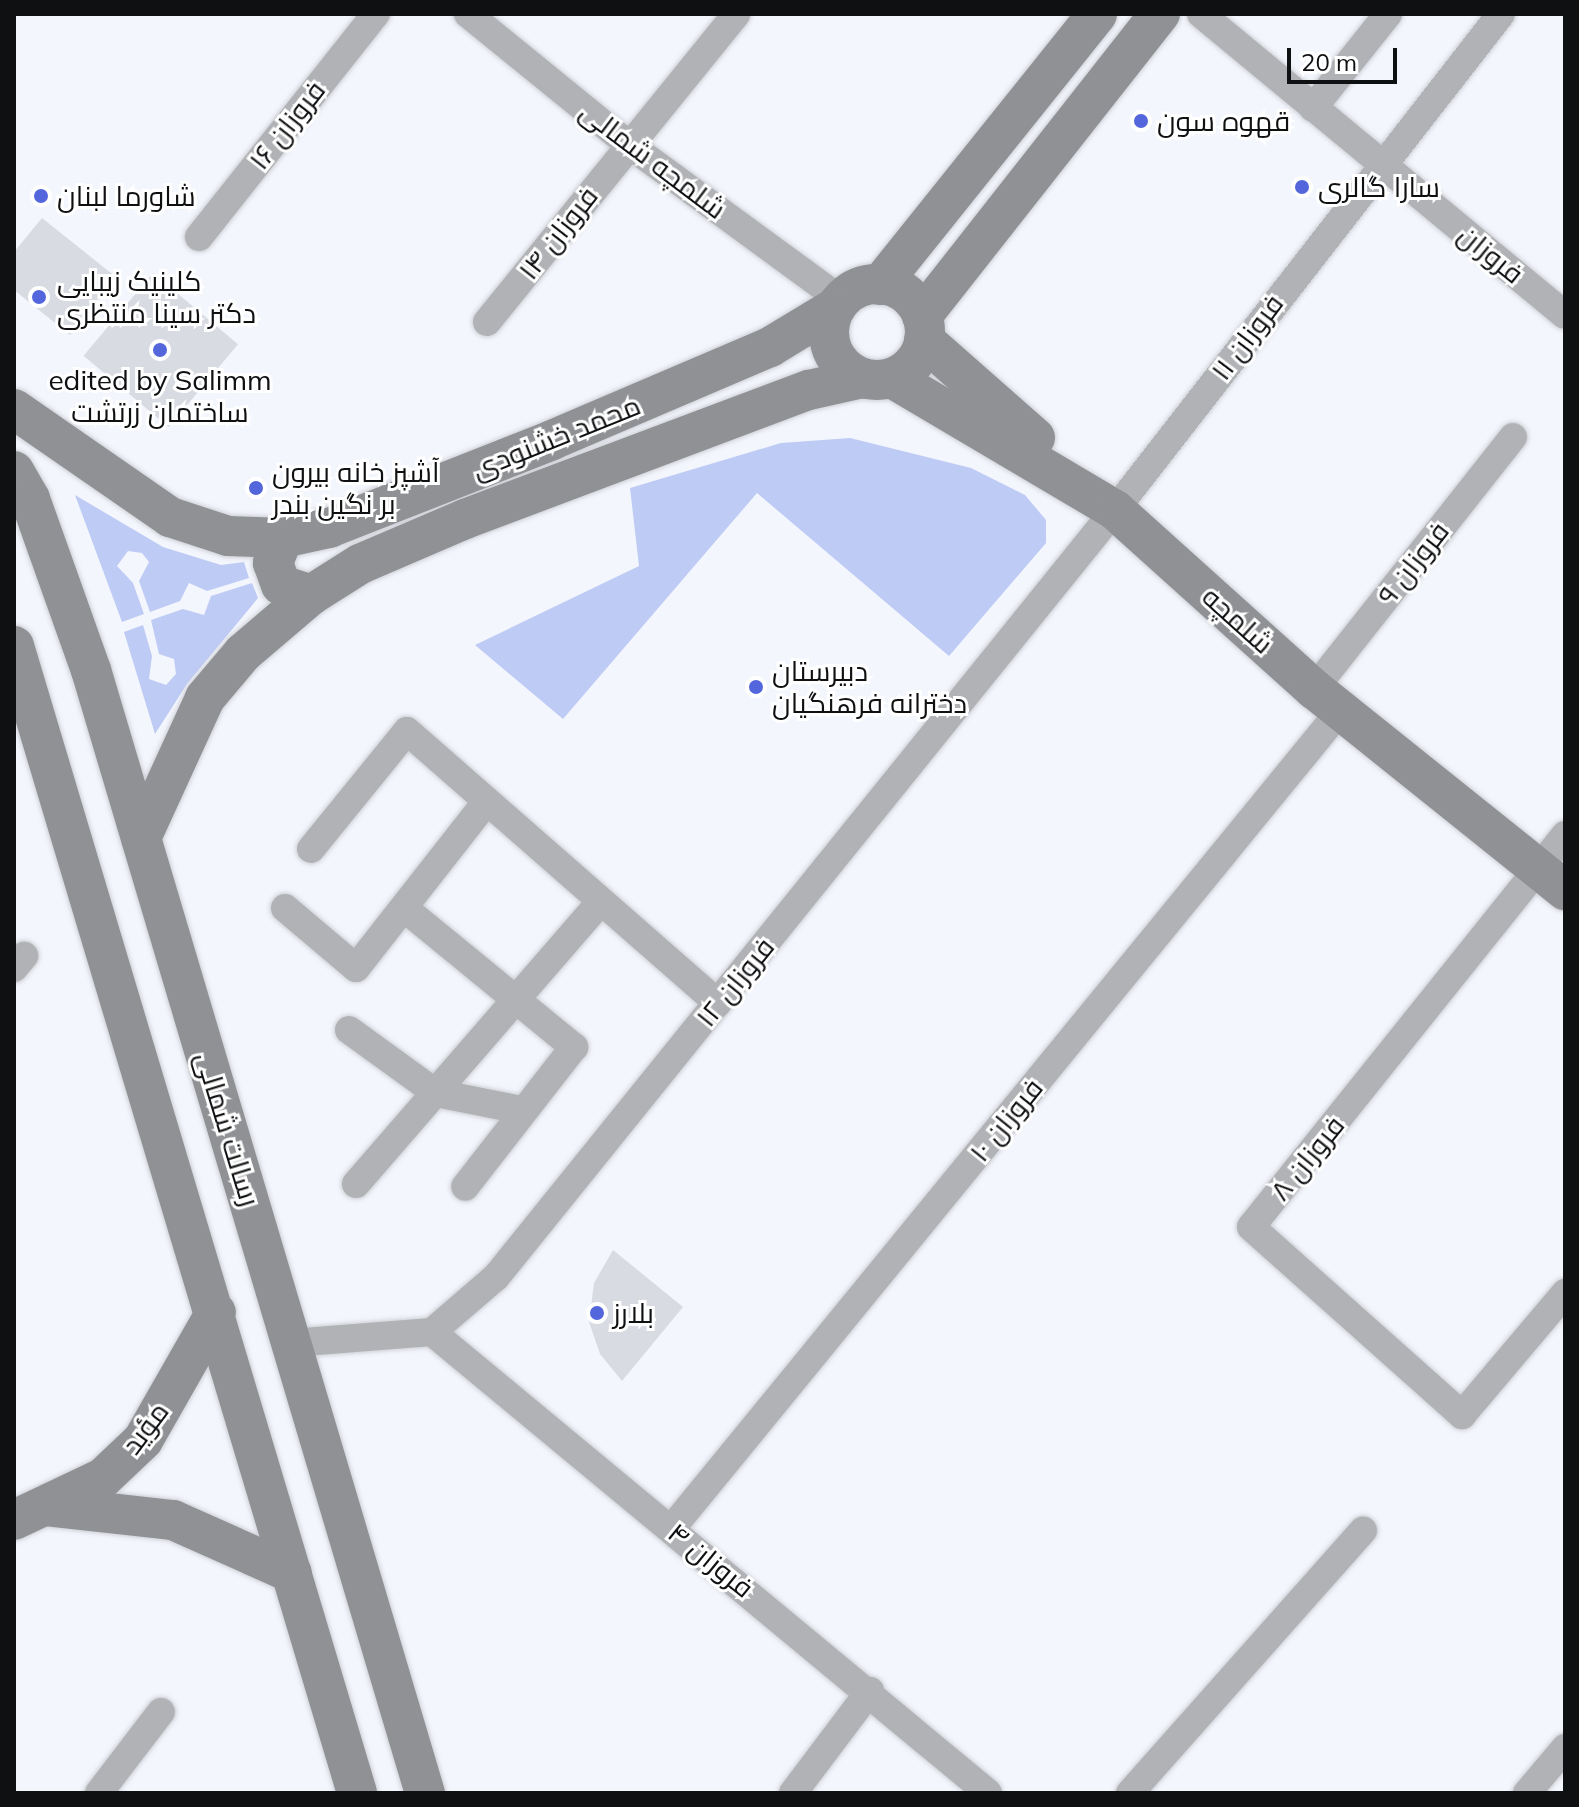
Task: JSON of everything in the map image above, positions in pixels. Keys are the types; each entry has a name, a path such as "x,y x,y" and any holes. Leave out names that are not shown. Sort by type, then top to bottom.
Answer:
{"street":[{"name":"فروزان ۱۶","path":"199,237 376,14"},
{"name":"شلمچه شمالی","path":"468,14 628,144 838,304"},
{"name":"فروزان ۱۴","path":"487,322 736,14"},
{"path":"880,285 1097,14"},
{"path":"1115,510 923,328 903,292 880,285 856,289 838,304 828,335 833,353 877,378 908,370 923,328 1160,14"},
{"name":"فروزان","path":"1201,14 1565,315"},
{"path":"1313,108 1388,14"},
{"name":"فروزان ۱۱","path":"1115,510 1380,164 1501,14"},
{"name":"محمد خشنودی","path":"14,409 170,517 228,536 283,538 329,528 552,440 770,347 838,304"},
{"name":"محمد خشنودی","path":"141,838 205,698 243,653 311,595 360,564 465,519 809,390 877,378"},
{"name":"شلمچه","path":"877,378 1115,510 1327,700 1553,880"},
{"name":"فروزان ۹","path":"1327,700 1513,437"},
{"name":"رسالت شمالی","path":"14,471 30,499 91,670 425,1793"},
{"name":"فروزان ۱۲","path":"432,1332 496,1277 1115,510"},
{"path":"283,538 273,563 281,585 311,595"},
{"path":"14,646 216,1312 357,1793"},
{"name":"فروزان ۱۰","path":"672,1528 1327,700"},
{"path":"311,849 407,731 718,1003"},
{"path":"285,908 356,968 487,801"},
{"path":"1553,880 1565,835"},
{"name":"فروزان ۸","path":"1553,880 1251,1227 1462,1415 1565,1293"},
{"path":"356,1184 601,901"},
{"path":"404,908 574,1047 521,1110 465,1187"},
{"path":"349,1030 436,1093 521,1110"},
{"name":"مؤید","path":"26,1512 103,1478 143,1440 216,1312"},
{"path":"291,1343 432,1332"},
{"name":"فروزان ۴","path":"432,1332 870,1691 988,1793"},
{"name":"مؤید","path":"26,1512 173,1520 292,1573"},
{"path":"1130,1793 1363,1531"},
{"path":"793,1793 870,1691"},
{"path":"99,1793 161,1712"},
{"path":"1527,1793 1565,1748"}],"shaded area":[{"path":"850,438 971,468 1025,495 1046,520 1046,543 949,656 757,493 563,719 475,645 639,566 630,488 781,443"},
{"path":"75,495 163,547 221,565 244,562 249,578 207,591 189,583 180,601 150,612 139,581 149,562 142,553 128,551 117,566 133,583 144,614 122,622"},
{"path":"252,583 258,598 187,684 155,734 124,632 143,625 152,656 149,679 166,685 176,674 174,659 159,654 151,620 183,609 204,615 211,596"}],"building":[{"path":"42,218 116,277 70,335 14,290 14,252"},
{"name":"edited by Salimm ساختمان زرتشت","path":"153,273 238,344 169,427 84,356"},
{"path":"613,1250 683,1307 622,1381 600,1354 589,1322 594,1283"}],"place":[{"name":"قهوه سون","path":"1141,121"},
{"name":"سارا گالری","path":"1302,187"},
{"name":"شاورما لبنان","path":"41,196"},
{"name":"کلینیک زیبایی دکتر سینا منتظری","path":"39,297"},
{"name":"edited by Salimm ساختمان زرتشت","path":"160,350"},
{"name":"آشپز خانه بیرون بر نگین بندر","path":"256,488"},
{"name":"دبیرستان دخترانه فرهنگیان","path":"756,687"},
{"name":"بلارز","path":"597,1313"}]}
